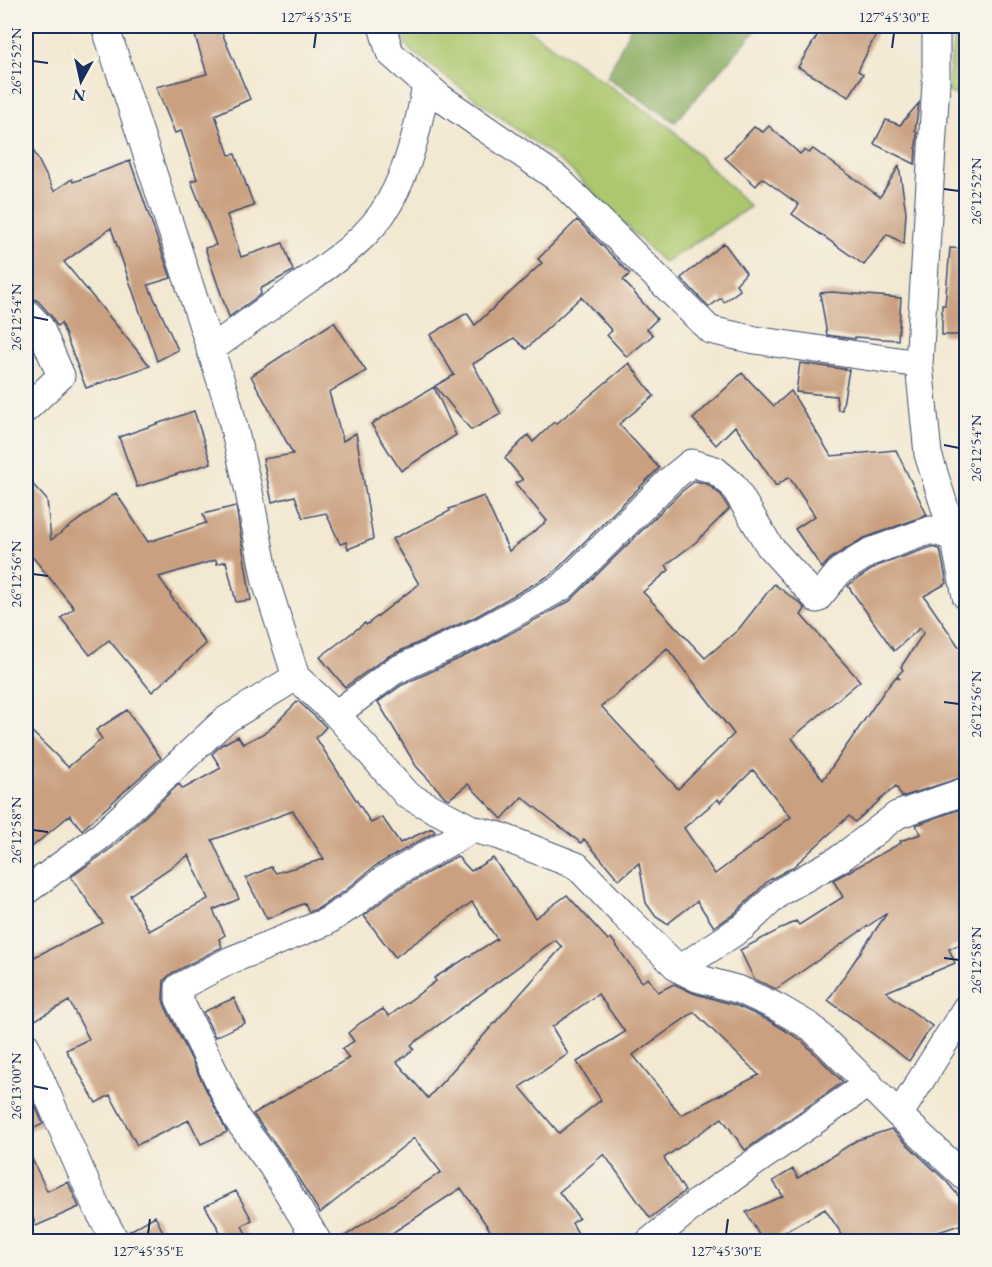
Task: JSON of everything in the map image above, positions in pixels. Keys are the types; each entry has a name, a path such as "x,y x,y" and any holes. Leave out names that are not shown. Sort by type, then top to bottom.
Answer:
{"street":[{"path":"105,26 228,403 249,492 266,582 296,677 336,714 407,795 472,829 500,836 577,866 622,914 679,969 697,978 740,990 777,1007 811,1027 966,1178"},
{"path":"382,26 390,53 441,98 557,178 710,330 755,340 919,364"},
{"path":"936,26 936,83 919,364 928,454 960,537 966,596"},
{"path":"210,350 340,256 368,232 388,205 404,174 415,143 426,86"},
{"path":"26,312 40,327 62,376 26,409"},
{"path":"336,714 394,671 482,631 562,586 670,480 691,464 715,470 733,484 770,546 817,599 840,571 870,552 931,530 960,537"},
{"path":"26,891 102,835 224,721 296,677"},
{"path":"679,969 743,927 780,892 842,858 897,815 966,791"},
{"path":"318,1242 272,1166 237,1119 179,999 179,987 231,960 326,922 354,904 383,880 472,829"},
{"path":"899,1115 966,1008"},
{"path":"26,1046 96,1206 116,1242"},
{"path":"649,1242 699,1202 868,1083"}],"green space":[{"path":"395,26 523,26 672,129 750,207 664,263 569,168 410,50"},
{"path":"631,26 750,26 756,30 675,122 607,77"},
{"path":"954,33 966,36 966,98 947,92"}],"building":[{"path":"192,26 219,26 250,99 215,115 229,155 235,154 254,206 227,215 241,257 283,243 293,271 260,289 261,294 229,317 205,248 216,245 191,181 197,179 181,131 175,133 156,87 207,74"},
{"path":"823,26 880,26 858,71 863,74 849,97 798,67"},
{"path":"919,103 915,131 917,133 915,164 874,144 886,120 900,125"},
{"path":"769,126 800,154 804,150 809,153 813,149 880,197 899,166 906,212 904,244 887,234 864,265 792,214 799,205 762,178 756,186 725,158 754,127 763,132"},
{"path":"26,136 54,191 72,179 73,182 130,161 171,278 148,285 178,350 157,361 111,228 64,262 150,366 86,388 61,323 57,326 38,301 26,297 26,203 33,198 26,185"},
{"path":"577,220 630,274 623,280 657,319 647,329 653,335 627,357 607,335 612,331 581,297 526,349 514,338 473,364 501,414 471,430 435,386 454,375 430,335 467,313 475,325 542,263 538,259"},
{"path":"724,243 746,273 736,284 740,290 724,302 721,298 709,307 681,278"},
{"path":"950,248 966,249 966,335 942,335 942,305 945,305"},
{"path":"820,293 901,298 898,340 855,337 855,339 827,335"},
{"path":"334,322 366,371 329,392 343,441 356,433 373,539 348,549 346,542 340,544 326,513 303,518 295,496 272,502 263,459 293,454 251,376"},
{"path":"629,363 654,396 619,424 659,468 552,574 475,617 387,657 345,687 320,657 419,584 392,539 450,511 449,509 484,496 509,551 547,521 515,483 523,480 505,458 528,435 533,442 554,422 556,424"},
{"path":"800,363 849,370 842,410 838,410 836,396 796,392"},
{"path":"742,373 774,406 791,391 831,456 896,450 927,515 862,539 831,558 822,568 795,529 815,516 789,477 776,486 735,426 716,445 693,419"},
{"path":"434,387 456,435 401,471 371,424"},
{"path":"194,411 211,463 137,487 119,437"},
{"path":"26,477 47,500 51,540 116,493 148,542 206,523 203,514 236,506 251,600 236,602 226,561 217,564 216,560 159,577 206,644 152,692 109,640 90,655 61,618 74,608 26,549"},
{"path":"695,481 707,484 721,495 729,509 696,542 666,565 669,570 643,592 705,658 738,630 774,584 801,604 805,609 801,615 860,681 792,738 823,780 885,690 896,677 900,679 897,676 903,670 901,667 924,632 920,628 894,651 848,586 851,583 877,566 931,547 940,549 947,583 924,596 966,657 966,776 902,797 896,786 855,822 849,816 793,867 769,880 733,915 714,927 697,901 667,924 656,917 646,903 639,863 619,880 584,839 581,843 522,797 502,819 468,784 449,799 445,797 416,766 378,702 402,685 489,645 570,601","holes":["667,648 734,734 678,789 601,706 613,698","753,770 791,817 715,874 684,828 718,799 720,802"]},
{"path":"298,701 326,727 316,738 371,823 382,817 400,843 432,828 435,832 375,866 345,891 319,908 309,912 305,903 267,919 246,878 271,867 276,873 324,859 293,811 212,840 239,899 213,910 225,935 219,939 222,947 172,973 164,980 163,999 227,1132 201,1144 189,1120 137,1145 110,1095 96,1103 66,1050 89,1039 69,1001 26,1025 26,961 103,923 71,877 113,847 179,784 183,789 221,768 212,754 221,745 238,736 243,744 268,731","holes":["189,855 208,899 149,931 130,895"]},
{"path":"127,710 161,758 82,830 70,815 26,852 26,726 68,767 102,739 96,730"},
{"path":"966,807 966,942 949,949 955,963 886,992 932,1026 909,1061 828,1000 887,913 776,989 754,979 740,950 796,921 799,925 843,897 833,880 901,843 900,841 921,834 916,825"},
{"path":"457,856 471,871 493,858 535,918 567,895 608,940 611,938 642,982 648,978 658,992 674,984 693,993 735,1005 770,1021 801,1040 843,1082 745,1150 722,1118 664,1158 685,1191 650,1218 604,1154 559,1192 579,1218 572,1223 583,1242 498,1242 461,1188 392,1233 397,1242 336,1242 441,1172 414,1138 320,1213 285,1157 253,1114 349,1058 342,1049 354,1041 348,1033 360,1023 383,1009 389,1016 436,981 434,978 497,939 472,902 395,957 364,916 392,893","holes":["555,940 562,947 428,1098 397,1062 414,1049 411,1045","598,994 625,1032 577,1062 601,1100 559,1133 520,1087 568,1054 552,1027","694,1012 759,1075 681,1115 633,1055"]},
{"path":"234,998 245,1023 215,1037 203,1012"},
{"path":"26,1084 43,1124 26,1132"},
{"path":"891,1129 947,1182 966,1205 966,1223 923,1237 925,1242 847,1242 825,1209 767,1242 763,1242 746,1212 783,1196 773,1181 793,1169 798,1178 857,1140"},
{"path":"26,1146 47,1191 68,1182 79,1207 36,1226 26,1198"},
{"path":"236,1191 252,1220 242,1226 250,1242 226,1242 205,1206"},
{"path":"155,1216 168,1242 132,1242 128,1232"}]}
